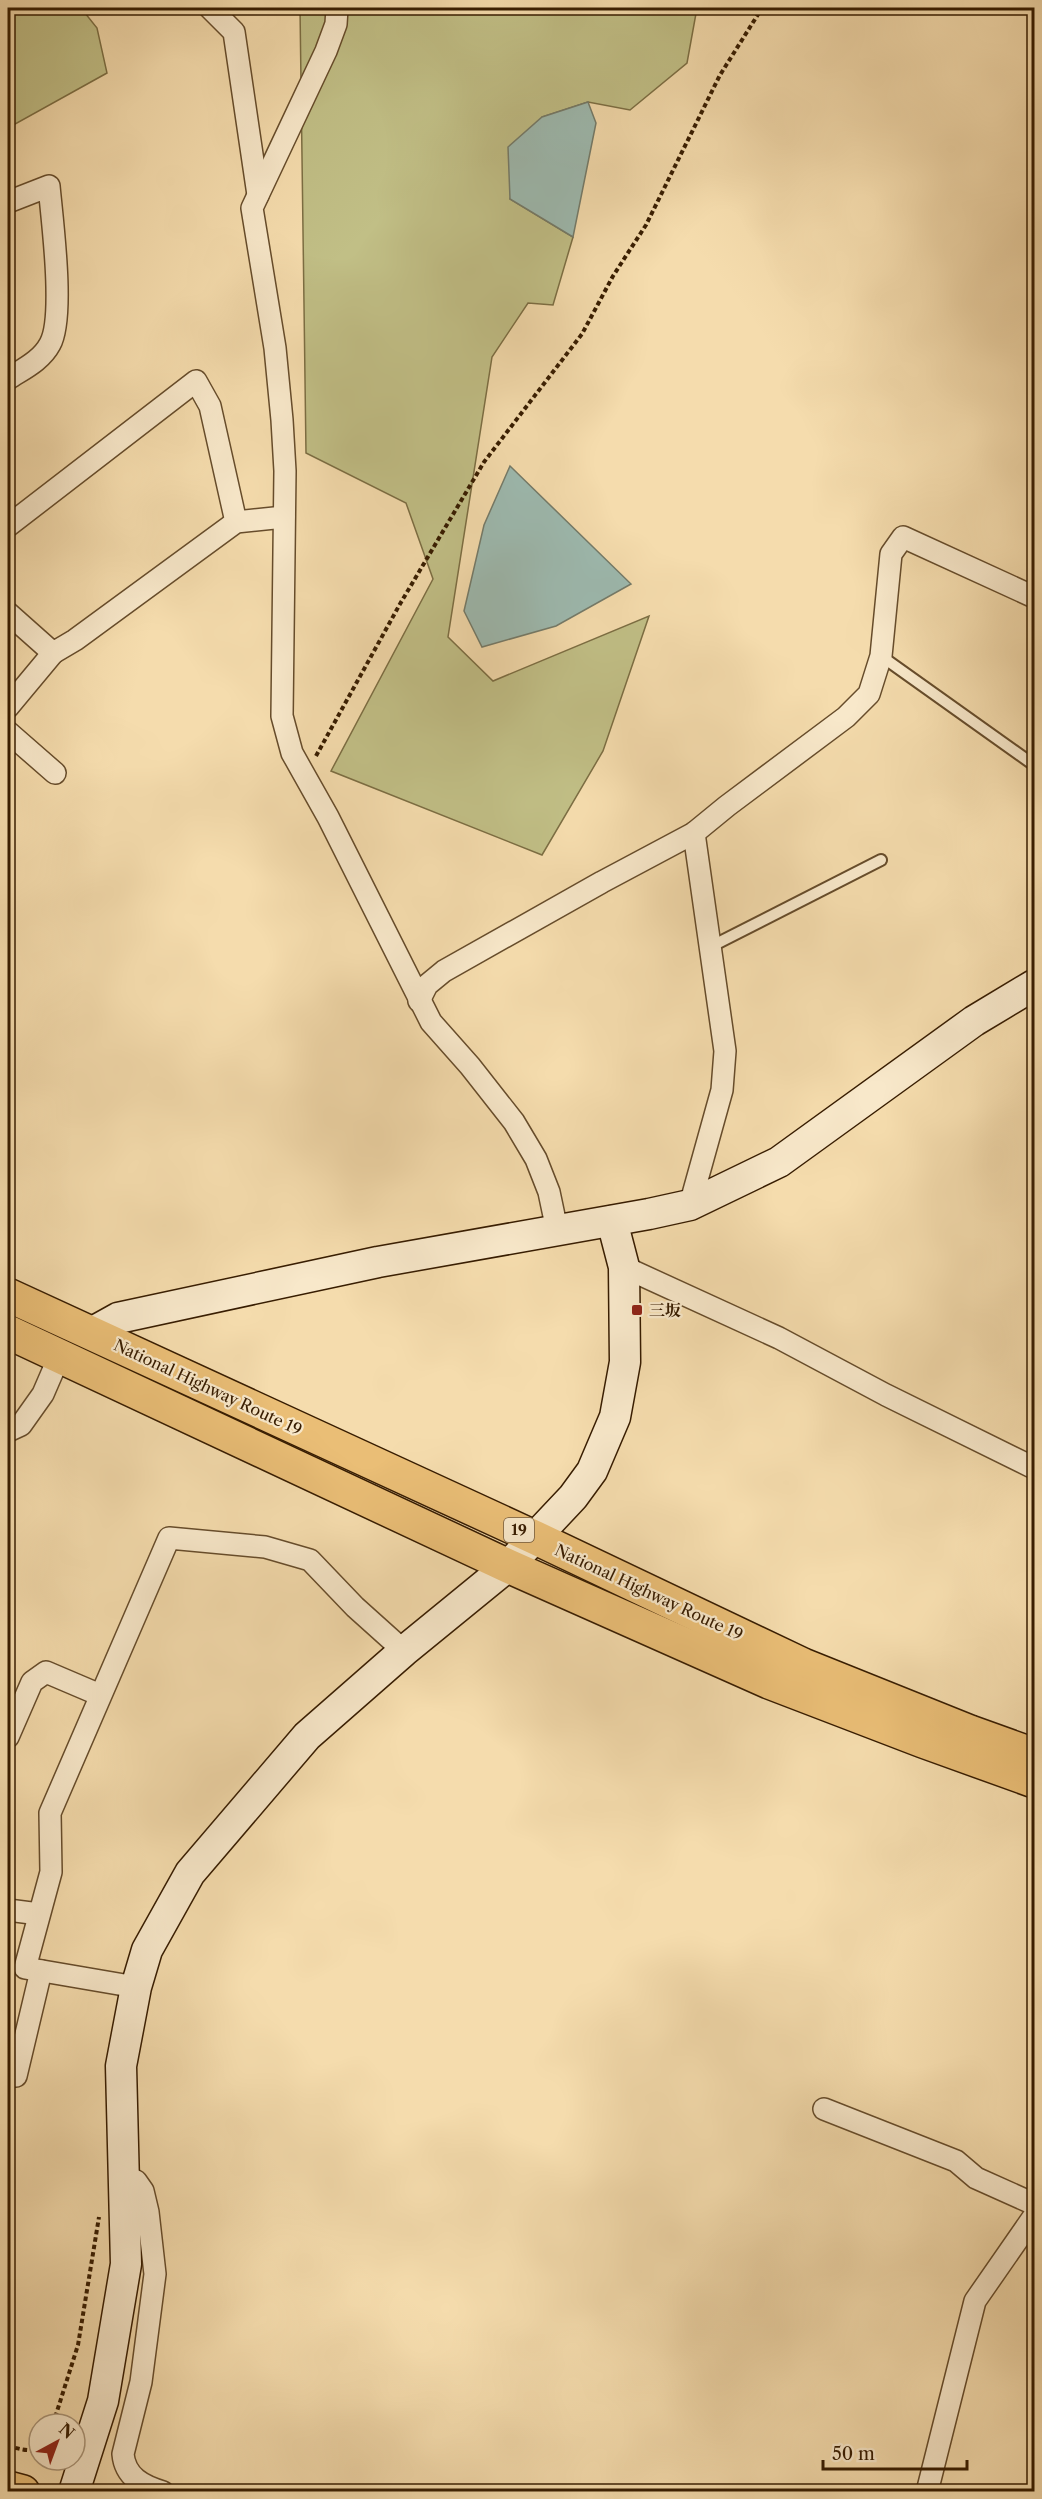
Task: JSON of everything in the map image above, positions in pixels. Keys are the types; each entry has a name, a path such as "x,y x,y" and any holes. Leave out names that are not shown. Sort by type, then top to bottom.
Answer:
{"highway":[{"name":"National Highway Route 19","path":"8,1295 536,1538 803,1665 970,1732 1035,1755"},
{"name":"National Highway Route 19","path":"8,1332 508,1566 769,1682 922,1741 1035,1781"},
{"path":"8,2488 23,2492"}],"street":[{"path":"210,8 234,32 258,195"},
{"path":"338,8 336,24 326,51 252,208 275,348 285,471 282,716 292,753 306,775 431,1022 470,1066 514,1122 536,1159 545,1181 557,1230"},
{"path":"8,202 49,186 57,290 56,322 50,344 34,364 8,379"},
{"path":"8,526 196,381 210,406 236,522"},
{"path":"8,707 52,653 75,640 236,522 284,517"},
{"path":"419,1001 427,985 444,971 694,833 846,717 869,694 881,656 891,554 903,537 1035,597"},
{"path":"8,613 52,653"},
{"path":"8,732 55,773"},
{"path":"690,1204 722,1090 725,1051 694,833"},
{"path":"91,1333 118,1318 378,1263 612,1221 690,1204 779,1162 974,1021 1035,985"},
{"path":"77,2480 102,2401 126,2264 121,2066 136,1987 147,1950 190,1874 307,1736 404,1651 508,1566 573,1497 592,1471 615,1417 625,1362 624,1267 612,1221"},
{"path":"624,1267 780,1338 886,1395 1035,1468"},
{"path":"8,1431 21,1425 43,1394 59,1357"},
{"path":"136,1987 25,1968 51,1872 50,1813 169,1538 265,1547 310,1560 355,1607 404,1651"},
{"path":"8,1737 32,1682 45,1672 100,1695"},
{"path":"8,1910 39,1914"},
{"path":"8,2074 16,2076 41,1971"},
{"path":"824,2109 956,2161 976,2178 1035,2205"},
{"path":"124,2186 136,2181 143,2191 148,2212 155,2274 141,2382 123,2454 124,2466 136,2480 147,2487 163,2492"},
{"path":"927,2492 975,2301 1035,2216"}],"lane":[{"path":"881,656 1035,765"},
{"path":"710,946 881,860"}],"path":[{"path":"306,775 400,604 484,462 582,334 613,276 646,225 720,75 762,8"},
{"path":"57,2412 78,2345 101,2208 124,2186"},
{"path":"8,2446 27,2450"}],"shaded area":[{"path":"8,8 81,8 97,28 107,73 8,128"},
{"path":"300,8 697,8 687,63 630,110 588,102 542,117 510,199 573,237 553,305 528,303 492,357 448,637 493,681 649,616 603,751 542,855 331,771 433,579 406,503 306,453"}],"water":[{"path":"588,102 596,123 573,237 510,199 508,147 542,117"},
{"path":"510,466 631,584 556,626 482,647 464,611 484,525"}],"place":[{"name":"三坂","path":"637,1310"}]}
